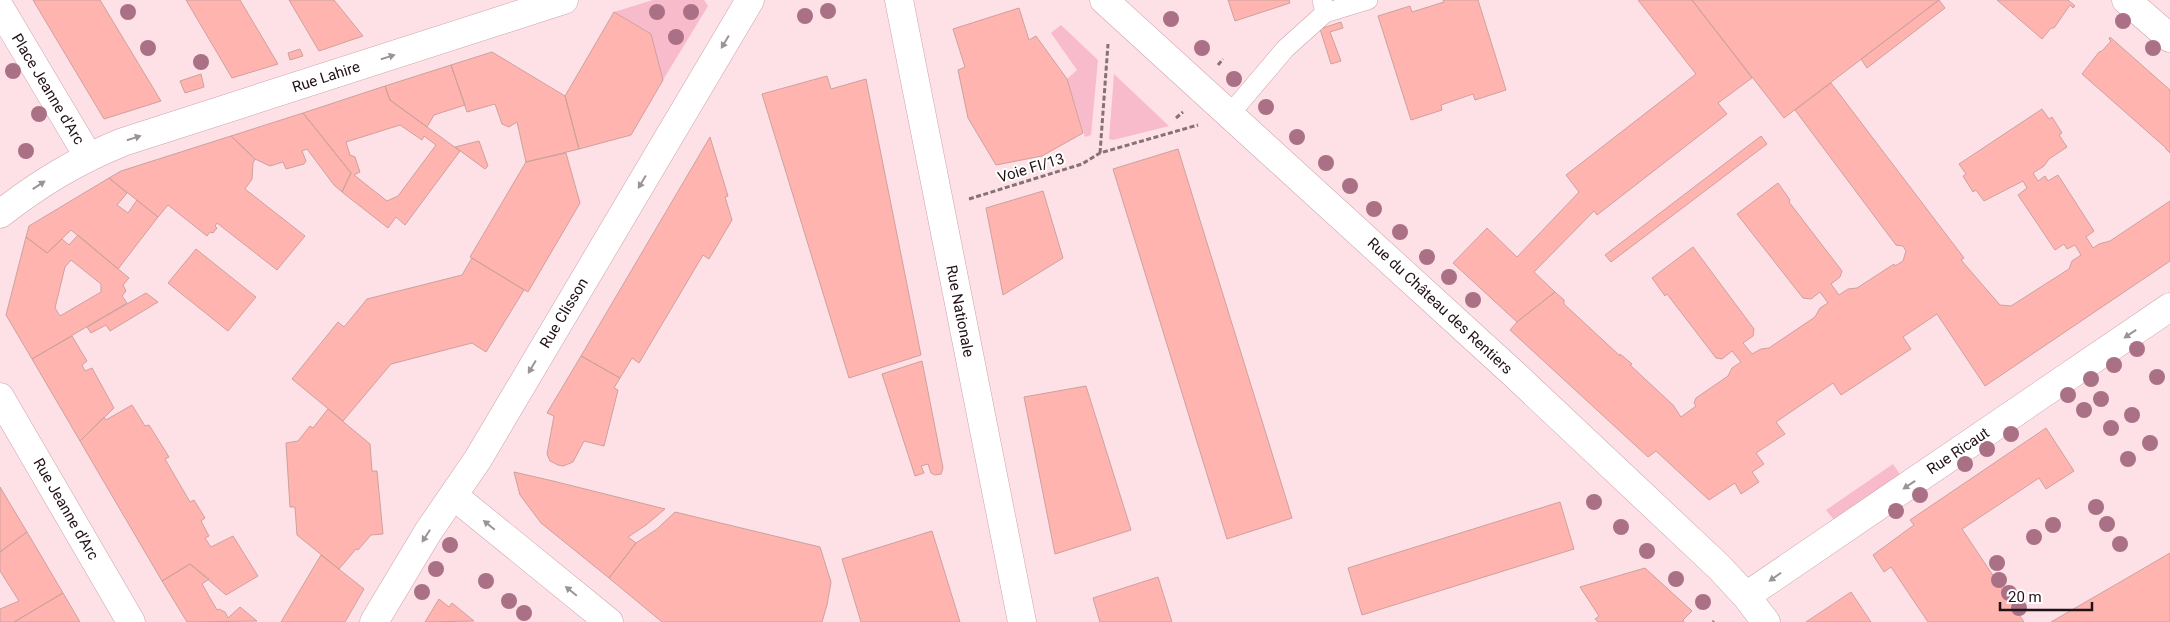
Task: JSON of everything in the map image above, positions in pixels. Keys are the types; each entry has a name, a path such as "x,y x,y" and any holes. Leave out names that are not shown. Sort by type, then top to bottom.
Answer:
{"street":[{"name":"Rue Lahire","path":"88,156 123,142 564,0"},
{"name":"Rue Clisson","path":"374,622 428,532 454,496 750,0"},
{"name":"Rue Nationale","path":"899,0 1022,622"},
{"name":"Rue du Château des Rentiers","path":"1104,0 1521,380 1720,568 1746,596 1766,622"},
{"path":"2126,0 2170,38"},
{"name":"Place Jeanne d'Arc","path":"0,8 88,156 33,189 0,214"},
{"name":"Rue Ricaut","path":"1746,596 2170,307"},
{"name":"Rue Jeanne d'Arc","path":"4,414 131,622"},
{"path":"454,496 609,622"}],"lane":[{"path":"1230,114 1324,6 1368,0"}],"path":[{"path":"1100,153 1108,36"},
{"name":"Voie FI/13","path":"966,200 1082,164 1100,153 1202,124"}],"shaded area":[{"path":"653,0 704,0 708,6 663,80 651,34 614,12"},
{"path":"1061,25 1098,60 1091,135 1085,137 1067,79 1077,70 1051,33"},
{"path":"1114,74 1169,126 1113,140 1109,139"},
{"path":"1893,464 1901,476 1835,521 1826,510"}],"building":[{"path":"33,0 100,0 161,101 104,119"},
{"path":"186,0 240,0 278,64 232,78"},
{"path":"289,0 334,0 363,36 319,51"},
{"path":"1228,0 1289,0 1290,3 1235,21"},
{"path":"1443,0 1478,0 1506,90 1475,100 1473,94 1441,105 1442,110 1411,120 1378,16 1410,6 1412,12 1444,2"},
{"path":"1638,0 1692,0 1752,78 1718,103 1727,114 1597,215 1594,211 1534,272 1555,292 1517,322 1453,263 1487,228 1517,257 1579,192 1566,175 1696,74"},
{"path":"1692,0 1939,0 1784,118"},
{"path":"1939,0 1945,8 1867,68 1861,59"},
{"path":"1997,0 2068,0 2075,6 2073,8 2070,5 2054,28 2051,28 2042,39"},
{"path":"1019,8 1029,40 1036,36 1067,79 1083,133 1042,156 996,165 968,118 958,70 965,67 953,29"},
{"path":"614,12 651,34 663,80 631,135 579,149 565,96"},
{"path":"1341,22 1343,28 1330,32 1341,61 1331,64 1320,29"},
{"path":"2110,37 2170,90 2170,153 2082,74 2099,52 2111,41"},
{"path":"300,49 303,56 290,60 288,53"},
{"path":"492,52 565,96 579,149 526,162 517,122 509,127 502,124 495,104 467,112 451,65"},
{"path":"451,65 465,105 434,115 427,127 390,100 385,86"},
{"path":"201,74 204,87 185,93 180,81"},
{"path":"827,76 831,89 866,79 921,355 849,378 762,94"},
{"path":"1831,83 1964,258 1961,260 2000,305 2011,306 2069,269 2072,261 2081,255 2075,245 2067,249 2064,244 2055,250 2018,195 2027,188 2023,181 1984,201 1976,190 1973,192 1963,176 1966,174 1959,164 2042,109 2049,119 2052,117 2062,133 2059,135 2067,147 2033,173 2038,181 2045,176 2048,181 2058,175 2094,231 2086,237 2093,248 2110,241 2170,201 2170,261 1985,386 1937,314 1903,337 1911,349 1841,395 1833,383 1776,422 1785,434 1756,453 1764,464 1752,472 1759,482 1741,494 1735,483 1709,500 1656,451 1648,457 1510,330 1518,321 1555,292 1564,300 1564,304 1620,356 1620,354 1632,364 1630,365 1673,405 1681,417 1696,406 1694,403 1696,398 1728,376 1732,368 1741,362 1732,351 1722,359 1716,358 1667,294 1665,296 1652,278 1693,247 1754,329 1753,336 1743,343 1752,354 1761,349 1769,348 1815,317 1820,308 1828,303 1820,292 1811,299 1803,298 1737,214 1778,183 1790,200 1789,202 1842,271 1840,277 1831,284 1839,295 1848,289 1857,288 1894,264 1895,266 1903,261 1906,251 1903,246 1896,245 1795,110"},
{"path":"385,86 390,100 460,151 405,225 396,217 388,228 342,192 351,173 303,113","holes":["400,125 422,140 424,136 436,145 398,196 387,201 354,175 360,172 355,157 350,155 346,142"]},
{"path":"303,113 351,173 342,192 334,185 307,149 302,151 306,161 304,164 286,169 283,162 270,166 255,159 231,136"},
{"path":"231,136 255,159 252,179 245,189 305,236 277,270 217,223 215,226 217,228 207,236 168,205 158,217 109,178 121,171"},
{"path":"1761,136 1767,144 1611,262 1605,255"},
{"path":"710,137 728,196 725,197 732,220 709,259 703,255 639,363 632,358 620,378 581,356"},
{"path":"479,141 488,166 485,169 455,147"},
{"path":"1178,149 1292,518 1227,539 1113,169"},
{"path":"566,153 580,203 528,292 470,257 526,162"},
{"path":"109,178 127,193 117,205 128,213 137,200 158,217 118,269 71,230 47,253 26,237 29,226"},
{"path":"1043,191 1063,258 1003,295 986,208"},
{"path":"78,235 129,278 123,285 126,291 122,296 127,303 32,359 6,315 26,237 47,253 62,239 69,245","holes":["71,260 101,284 101,292 60,316 55,308 65,267"]},
{"path":"196,249 256,297 228,331 168,283"},
{"path":"472,258 524,290 486,352 472,343 391,364 343,421 292,379 338,322 344,327 367,299 462,275"},
{"path":"146,293 158,302 110,331 106,325 91,333 87,327"},
{"path":"72,336 87,361 82,365 85,371 92,368 114,408 80,441 32,359"},
{"path":"581,356 620,378 614,388 618,390 604,446 584,441 573,462 563,466 550,461 547,454 554,416 547,413"},
{"path":"922,361 943,468 941,474 935,475 931,473 928,464 921,466 924,473 915,476 882,374"},
{"path":"1086,386 1131,530 1055,554 1024,397"},
{"path":"132,405 145,426 149,425 169,457 165,459 190,502 194,500 205,518 201,521 209,536 205,538 211,547 233,536 258,576 226,595 190,564 162,581 80,441 104,417 106,420"},
{"path":"328,409 370,444 372,471 377,471 383,534 371,535 339,569 297,535 295,507 290,507 286,443 298,441 310,426 313,428"},
{"path":"2046,428 2074,471 2046,489 2039,478 1962,529 2024,622 1928,622 1891,567 1884,572 1873,555 1914,525 1910,520"},
{"path":"514,472 665,509 628,537 636,543 609,578 541,523 520,495"},
{"path":"0,487 27,532 0,552"},
{"path":"1560,502 1574,549 1362,615 1348,568"},
{"path":"675,512 820,547 831,582 822,622 662,622 609,578 636,543 657,529"},
{"path":"932,531 960,622 861,622 842,559"},
{"path":"27,532 63,593 14,622 0,622 0,609 19,601 0,571 0,552"},
{"path":"2170,553 2170,622 2051,622 2134,574"},
{"path":"321,555 364,589 345,622 281,622"},
{"path":"190,564 209,579 202,584 217,610 225,612 228,618 240,607 257,621 187,622 162,581"},
{"path":"1645,568 1692,611 1683,620 1684,622 1598,622 1595,619 1599,616 1580,587"},
{"path":"1158,577 1172,622 1100,622 1093,598"},
{"path":"1851,592 1871,622 1806,622"},
{"path":"63,593 80,622 14,622"},
{"path":"439,599 449,607 452,603 474,621 425,622"}]}
